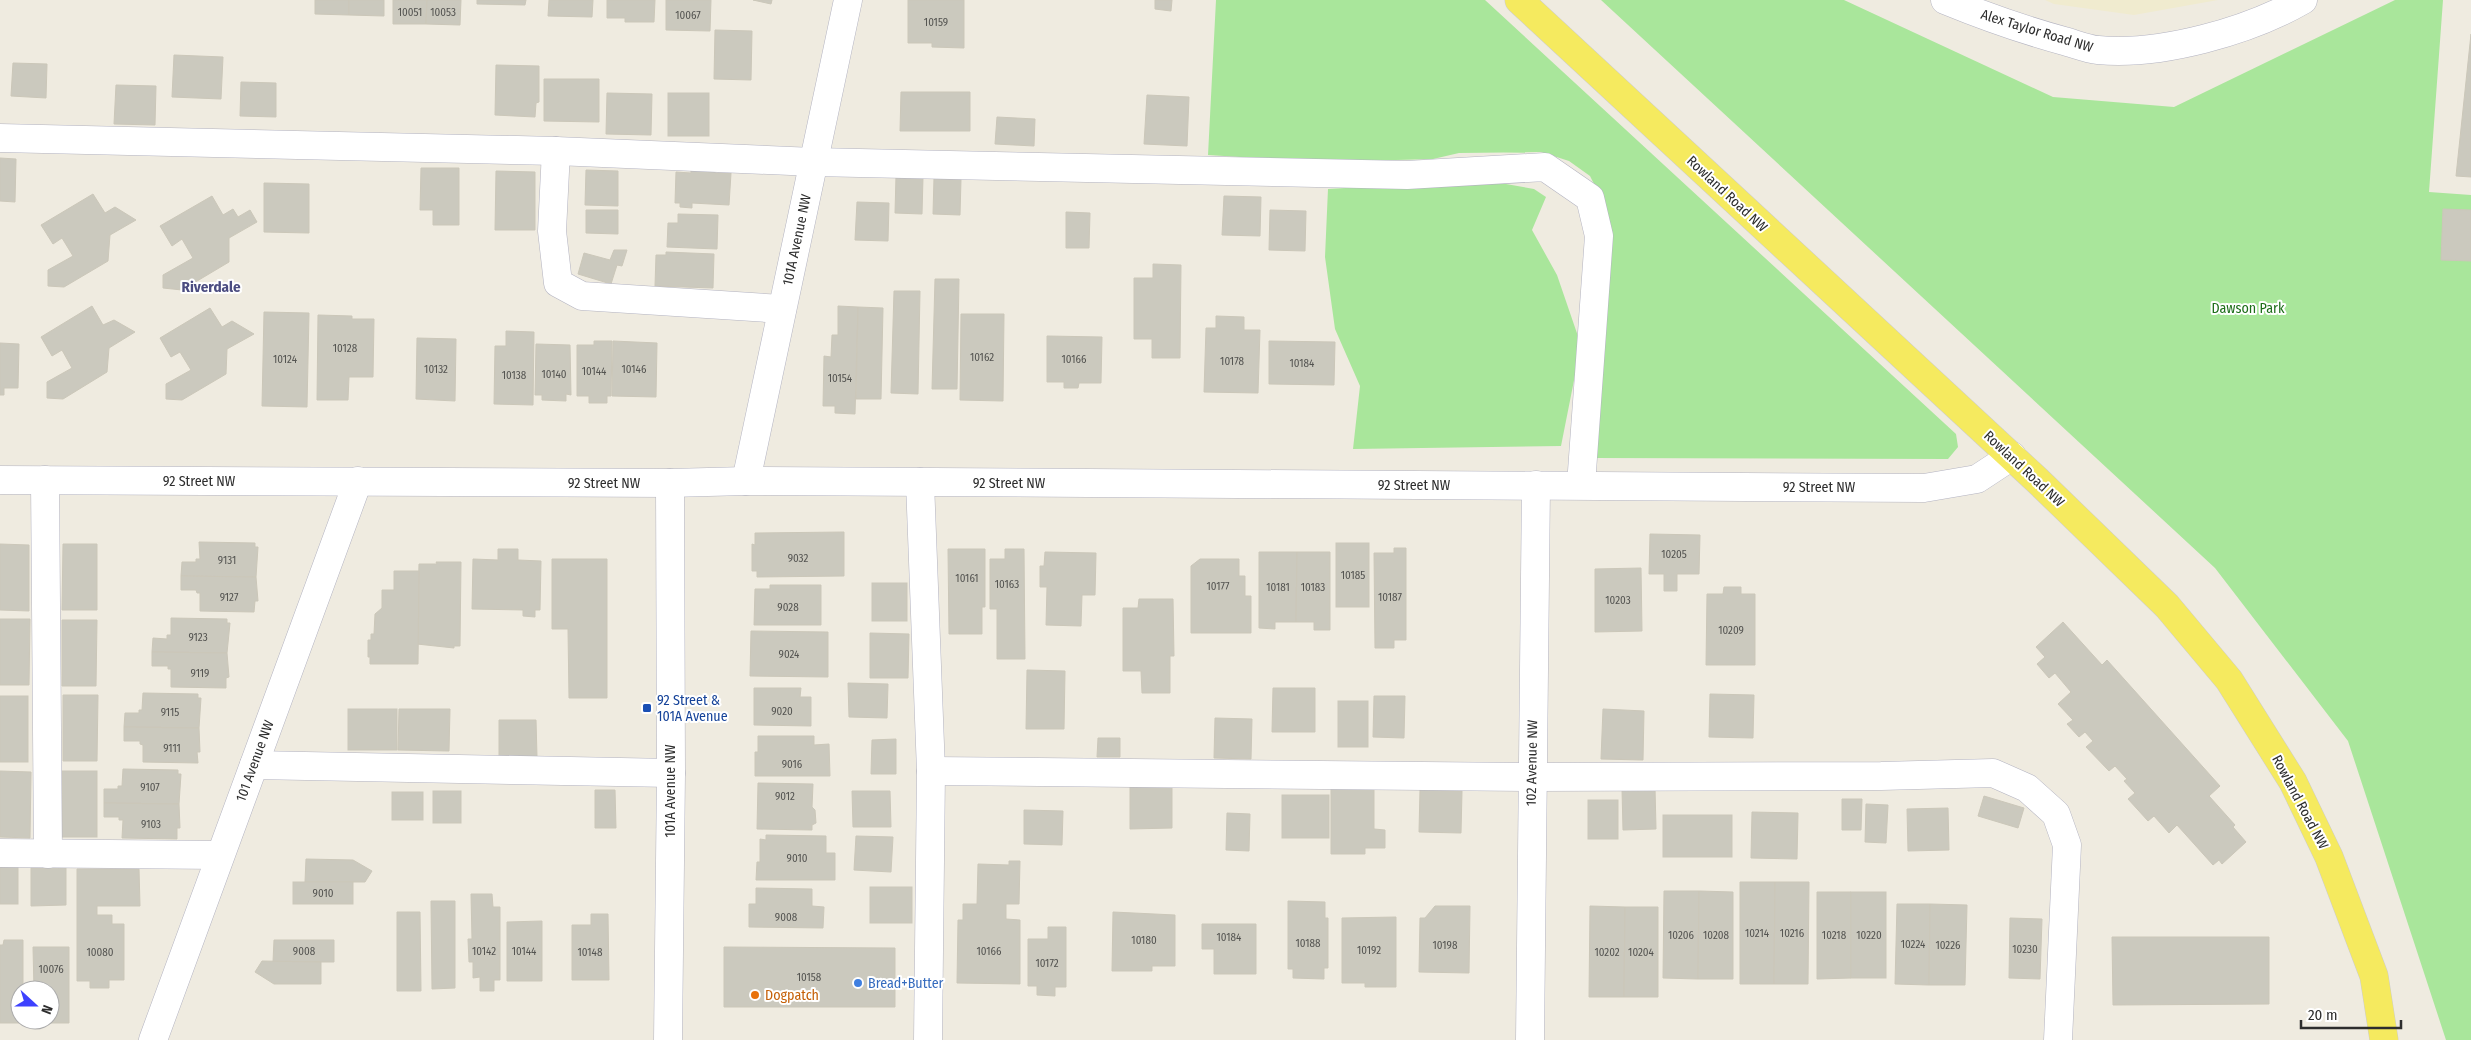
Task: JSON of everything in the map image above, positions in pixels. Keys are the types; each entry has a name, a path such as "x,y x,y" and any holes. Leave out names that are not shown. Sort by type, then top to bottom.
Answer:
{"main road":[{"name":"Rowland Road NW","path":"1519,0 2012,456 2167,606 2229,680 2293,782 2329,857 2374,976 2384,1040"}],"street":[{"name":"101A Avenue NW","path":"746,481 848,0"},
{"name":"Alex Taylor Road NW","path":"1945,0 2036,34 2097,50 2143,49 2205,40 2284,11 2303,0"},
{"path":"0,138 556,151 814,162 1407,175 1545,167 1590,198 1599,236 1581,485"},
{"path":"556,151 552,231 558,283 582,296 782,309"},
{"name":"92 Street NW","path":"0,480 670,483 746,481 1924,488 1977,479 2012,456"},
{"path":"44,480 48,854"},
{"name":"101 Avenue NW","path":"153,1040 358,481"},
{"path":"920,482 931,771 928,1040"},
{"name":"101A Avenue NW","path":"668,1040 671,773 670,483"},
{"name":"102 Avenue NW","path":"1530,1040 1531,777 1536,485"},
{"path":"254,765 671,773"},
{"path":"931,771 1531,777 1872,776 1993,773 2027,788 2056,814 2067,844 2058,1040"},
{"path":"0,853 220,855"}],"shaded area":[{"path":"2045,0 2218,0 2134,15 2054,4"}],"green space":[{"path":"1216,0 1485,0 1956,434 1958,447 1948,459 1593,458 1600,196 1590,176 1569,161 1541,152 1459,153 1433,159 1322,162 1208,155"},
{"name":"Dawson Park","path":"1601,0 1844,0 2053,97 2174,107 2395,0 2443,0 2429,192 2471,195 2471,1040 2446,1040 2348,741 2215,568"},
{"path":"1483,180 1534,189 1546,197 1532,230 1557,275 1581,345 1561,446 1353,449 1360,386 1335,329 1325,257 1328,189"}],"building":[{"path":"315,0 349,0 349,15 315,14"},
{"path":"349,0 384,0 384,16 349,15"},
{"path":"393,0 427,0 426,24 393,24"},
{"path":"427,0 461,0 460,25 426,24"},
{"path":"477,0 526,0 525,5 477,4"},
{"path":"549,0 593,0 592,17 548,16"},
{"path":"607,0 655,0 654,22 625,22 625,18 607,18"},
{"path":"666,0 711,0 710,31 666,30"},
{"path":"753,0 772,0 771,4"},
{"path":"908,0 964,0 964,48 932,47 932,43 908,43"},
{"path":"1155,0 1172,0 1171,11 1155,9"},
{"path":"715,30 752,31 751,80 714,79"},
{"path":"2471,34 2471,177 2456,176"},
{"path":"174,55 223,57 221,99 172,97"},
{"path":"13,63 47,64 46,98 11,96"},
{"path":"496,65 539,66 539,102 536,103 535,117 495,115"},
{"path":"544,79 599,79 599,122 544,121"},
{"path":"241,82 276,83 276,117 240,116"},
{"path":"116,85 156,86 155,125 114,124"},
{"path":"901,92 970,92 970,131 900,131"},
{"path":"607,93 652,94 651,135 606,134"},
{"path":"668,93 709,93 709,136 668,136"},
{"path":"1147,95 1189,97 1187,146 1144,144"},
{"path":"997,117 1035,119 1034,146 995,144"},
{"path":"0,158 16,159 15,202 0,201"},
{"path":"421,168 459,168 459,225 433,225 433,210 420,210"},
{"path":"691,168 715,169 715,173 731,173 729,205 692,203 692,208 680,207 680,203 675,203 676,172 691,173"},
{"path":"586,170 618,171 618,206 585,205"},
{"path":"496,171 535,172 535,230 495,230"},
{"path":"896,176 923,177 922,214 895,213"},
{"path":"934,178 961,179 960,215 933,214"},
{"path":"264,183 309,184 309,233 264,232"},
{"path":"93,194 105,213 115,207 136,220 110,235 108,261 64,287 48,286 48,270 73,256 62,238 53,244 41,225"},
{"path":"212,196 223,215 233,209 238,217 250,210 257,222 229,238 229,262 182,290 163,288 163,275 193,258 182,239 172,246 160,226"},
{"path":"1224,196 1261,197 1260,236 1222,235"},
{"path":"857,202 889,203 888,241 855,240"},
{"path":"2443,209 2471,210 2471,261 2441,260"},
{"path":"586,210 618,210 618,234 586,233"},
{"path":"1270,210 1306,211 1305,251 1269,250"},
{"path":"1066,212 1090,213 1089,248 1066,248"},
{"path":"678,214 718,215 717,249 667,247 668,223 678,223"},
{"path":"614,250 627,250 622,266 617,265 611,284 578,274 584,253 610,260"},
{"path":"666,252 714,254 713,288 655,286 656,255 666,255"},
{"path":"1153,264 1181,265 1180,358 1152,358 1152,339 1134,339 1134,278 1153,278"},
{"path":"935,279 959,279 957,389 932,389"},
{"path":"894,291 920,291 918,394 891,393"},
{"path":"92,306 103,325 114,320 135,332 109,348 107,372 63,399 47,398 47,382 72,368 62,350 52,356 41,337"},
{"path":"838,306 858,307 855,414 835,413 835,406 823,406 824,356 831,357 832,335 838,335"},
{"path":"858,307 883,308 881,399 856,399"},
{"path":"210,308 222,327 232,321 254,334 227,349 226,374 182,400 166,399 166,384 191,370 180,352 171,357 160,338"},
{"path":"264,312 309,313 307,407 262,406"},
{"path":"961,314 1004,314 1003,401 960,400"},
{"path":"318,315 352,316 352,319 374,319 373,377 349,377 348,400 317,400"},
{"path":"1216,316 1244,317 1244,330 1260,330 1258,393 1204,392 1206,328 1216,328"},
{"path":"506,331 534,332 533,405 494,404 495,346 506,346"},
{"path":"1047,336 1102,337 1101,383 1079,383 1078,388 1064,388 1064,382 1047,382"},
{"path":"417,338 456,339 455,401 416,399"},
{"path":"594,341 612,341 611,396 607,396 607,403 589,403 589,396 577,396 577,345 594,345"},
{"path":"613,341 657,343 656,397 612,396"},
{"path":"1269,341 1335,342 1334,385 1269,384"},
{"path":"0,343 19,344 18,388 4,388 4,395 0,395"},
{"path":"536,344 570,345 571,395 566,394 566,401 542,400 542,395 535,395"},
{"path":"844,532 844,576 757,577 757,571 752,571 752,544 755,545 755,533"},
{"path":"1650,534 1700,535 1699,574 1677,574 1677,591 1664,591 1664,574 1649,574"},
{"path":"199,542 255,543 255,547 258,547 256,577 181,576 182,562 196,562 196,559 200,559"},
{"path":"1336,543 1369,543 1369,607 1336,607"},
{"path":"0,544 29,545 29,611 0,610"},
{"path":"63,544 97,544 97,610 62,610"},
{"path":"1394,548 1406,548 1406,640 1394,640 1394,648 1375,648 1374,553 1394,553"},
{"path":"498,549 518,549 518,560 541,561 540,610 535,610 535,617 523,616 523,610 472,609 473,559 498,560"},
{"path":"948,549 985,549 985,607 982,607 982,634 949,634"},
{"path":"1005,549 1024,549 1025,659 997,659 997,609 990,609 990,559 1005,559"},
{"path":"1045,552 1096,553 1095,595 1082,595 1081,626 1046,625 1047,587 1040,587 1040,566 1044,566"},
{"path":"1259,552 1297,552 1296,622 1275,622 1275,629 1259,628"},
{"path":"1297,552 1330,552 1330,630 1314,630 1314,622 1296,622"},
{"path":"552,559 607,559 607,698 569,698 568,629 552,629"},
{"path":"1200,559 1239,559 1239,576 1245,576 1245,596 1251,596 1251,633 1191,633 1191,566"},
{"path":"436,562 461,562 460,646 454,646 454,648 417,644 419,564 437,564"},
{"path":"1641,568 1642,631 1595,632 1595,569"},
{"path":"394,571 419,571 418,664 370,664 368,640 371,640 371,634 374,634 375,614 382,608 382,590 394,590"},
{"path":"181,576 256,577 258,601 255,601 254,612 200,611 200,593 197,593 196,590 181,590"},
{"path":"872,583 907,583 907,621 872,621"},
{"path":"770,585 821,585 821,625 754,625 755,589 770,589"},
{"path":"1724,587 1741,587 1741,594 1755,594 1755,665 1706,665 1707,594 1723,594"},
{"path":"1139,599 1173,599 1174,656 1170,656 1170,693 1142,693 1141,671 1123,671 1123,608 1138,608"},
{"path":"171,618 227,619 227,623 230,623 227,653 152,652 153,638 167,639 167,635 171,635"},
{"path":"0,619 30,619 29,685 0,685"},
{"path":"62,620 97,620 96,686 62,686"},
{"path":"2063,622 2102,665 2107,660 2220,786 2209,796 2235,825 2233,827 2246,842 2222,864 2219,860 2213,865 2177,825 2169,833 2154,816 2148,821 2128,799 2135,793 2124,781 2127,779 2115,766 2109,771 2086,747 2093,741 2085,732 2079,737 2067,724 2073,720 2058,704 2071,692 2055,673 2049,678 2037,664 2045,657 2036,647"},
{"path":"751,631 828,632 828,677 750,676"},
{"path":"870,633 909,634 908,678 870,678"},
{"path":"152,652 227,653 229,677 226,678 226,688 171,687 171,669 168,669 168,666 152,666"},
{"path":"1027,670 1065,671 1064,729 1026,729"},
{"path":"848,683 888,684 887,718 849,717"},
{"path":"754,688 801,688 800,697 811,697 811,726 754,725"},
{"path":"1273,688 1315,688 1315,732 1272,732"},
{"path":"143,693 198,694 198,698 201,698 199,728 124,727 125,713 139,713 139,710 142,710"},
{"path":"1710,694 1754,695 1753,738 1709,737"},
{"path":"63,695 98,695 97,761 63,761"},
{"path":"0,696 28,696 28,762 0,762"},
{"path":"1374,696 1405,696 1404,738 1373,737"},
{"path":"1338,701 1368,701 1368,747 1338,747"},
{"path":"348,709 397,709 397,750 348,750"},
{"path":"399,709 450,709 449,751 398,750"},
{"path":"1603,709 1644,711 1643,760 1601,759"},
{"path":"1215,718 1252,719 1251,759 1214,758"},
{"path":"499,720 536,720 537,757 499,757"},
{"path":"124,727 199,728 200,752 197,752 198,763 143,762 143,745 140,744 140,741 124,741"},
{"path":"758,736 814,736 814,745 829,744 830,776 755,776 755,752 758,752"},
{"path":"1098,738 1120,738 1120,757 1097,757"},
{"path":"896,739 896,774 871,774 872,740"},
{"path":"123,769 178,770 178,774 181,774 179,804 104,803 104,789 118,789 118,786 122,786"},
{"path":"0,771 31,772 30,838 0,837"},
{"path":"62,771 97,771 97,837 62,837"},
{"path":"758,783 813,784 812,807 815,810 816,823 812,825 812,830 757,829"},
{"path":"1331,785 1374,785 1374,829 1385,830 1385,848 1365,848 1365,854 1331,854"},
{"path":"1130,787 1172,787 1172,828 1130,829"},
{"path":"1655,788 1656,829 1623,830 1622,789"},
{"path":"595,790 615,790 616,828 595,828"},
{"path":"1420,790 1462,791 1461,833 1419,832"},
{"path":"433,791 461,791 461,823 433,823"},
{"path":"852,791 890,791 891,827 853,827"},
{"path":"392,792 423,792 423,820 392,820"},
{"path":"1282,795 1329,795 1329,838 1282,838"},
{"path":"1984,796 2024,808 2018,828 1978,816"},
{"path":"1842,799 1862,799 1861,830 1842,830"},
{"path":"1588,800 1618,800 1618,839 1588,839"},
{"path":"104,803 179,804 180,828 177,828 177,839 122,838 123,820 119,820 119,817 104,817"},
{"path":"1866,804 1888,805 1886,843 1865,842"},
{"path":"1948,808 1949,850 1908,851 1907,809"},
{"path":"1024,810 1063,811 1062,845 1024,844"},
{"path":"1752,812 1798,813 1797,859 1751,858"},
{"path":"1227,813 1250,814 1249,851 1226,850"},
{"path":"1663,815 1732,815 1732,857 1663,857"},
{"path":"766,835 826,836 826,853 835,853 835,880 756,880 757,862 760,862 760,839 766,840"},
{"path":"856,836 893,837 891,872 854,870"},
{"path":"306,859 353,860 372,871 365,882 305,882"},
{"path":"1009,861 1020,861 1019,904 1006,904 1006,919 1020,920 1020,984 957,983 958,920 963,920 963,904 977,904 978,864 1009,865"},
{"path":"0,867 18,867 18,904 0,904"},
{"path":"66,867 66,905 31,906 31,868"},
{"path":"77,869 139,869 140,906 97,906 97,915 112,915 112,924 124,924 124,980 109,980 109,988 90,988 90,981 77,981"},
{"path":"293,882 353,882 353,904 293,904"},
{"path":"1740,882 1775,882 1774,984 1740,984"},
{"path":"1775,882 1809,882 1808,984 1774,984"},
{"path":"870,887 912,887 912,923 870,923"},
{"path":"756,888 812,889 812,906 824,907 823,928 749,927 749,904 756,904"},
{"path":"1664,891 1699,891 1698,979 1663,978"},
{"path":"1699,891 1733,892 1733,979 1698,979"},
{"path":"1817,892 1851,892 1851,978 1817,979"},
{"path":"1851,892 1886,892 1886,978 1851,978"},
{"path":"471,894 492,894 493,907 500,907 500,980 494,980 494,991 480,991 480,977 473,978 473,962 469,962 468,939 472,939"},
{"path":"431,901 455,901 455,988 432,989"},
{"path":"1288,901 1325,902 1325,918 1328,918 1328,968 1324,968 1324,979 1293,978 1293,969 1288,969"},
{"path":"1897,904 1930,904 1929,985 1895,984"},
{"path":"1930,904 1967,905 1965,985 1929,985"},
{"path":"1435,906 1470,906 1469,973 1419,972 1420,918 1425,918"},
{"path":"1590,906 1625,907 1624,997 1589,997"},
{"path":"1625,907 1658,907 1658,997 1624,997"},
{"path":"397,912 420,912 421,991 397,991"},
{"path":"1113,912 1175,915 1175,966 1152,966 1152,971 1112,971"},
{"path":"591,914 608,914 609,980 572,980 572,925 591,925"},
{"path":"1396,917 1396,987 1365,987 1365,983 1342,983 1342,918"},
{"path":"2010,918 2042,919 2040,979 2009,978"},
{"path":"542,921 542,981 507,981 507,922"},
{"path":"1202,924 1256,924 1256,974 1214,974 1214,949 1202,949"},
{"path":"1048,927 1066,927 1066,987 1055,987 1055,996 1037,995 1037,986 1028,986 1028,939 1048,939"},
{"path":"2112,937 2269,937 2269,1004 2113,1005"},
{"path":"4,940 23,940 23,980 10,980 10,1023 0,1023 0,945 3,945"},
{"path":"274,940 334,940 334,962 273,962"},
{"path":"33,947 69,947 69,1023 60,1023 60,980 34,980"},
{"path":"724,947 895,948 895,1007 724,1007"},
{"path":"262,961 321,962 321,984 274,984 255,972"}],"place":[{"name":"92 Street & 101A Avenue","path":"647,708"},
{"name":"Bread+Butter","path":"858,983"},
{"name":"Dogpatch","path":"755,995"}],"district":[{"name":"Riverdale","path":"211,287"}]}
